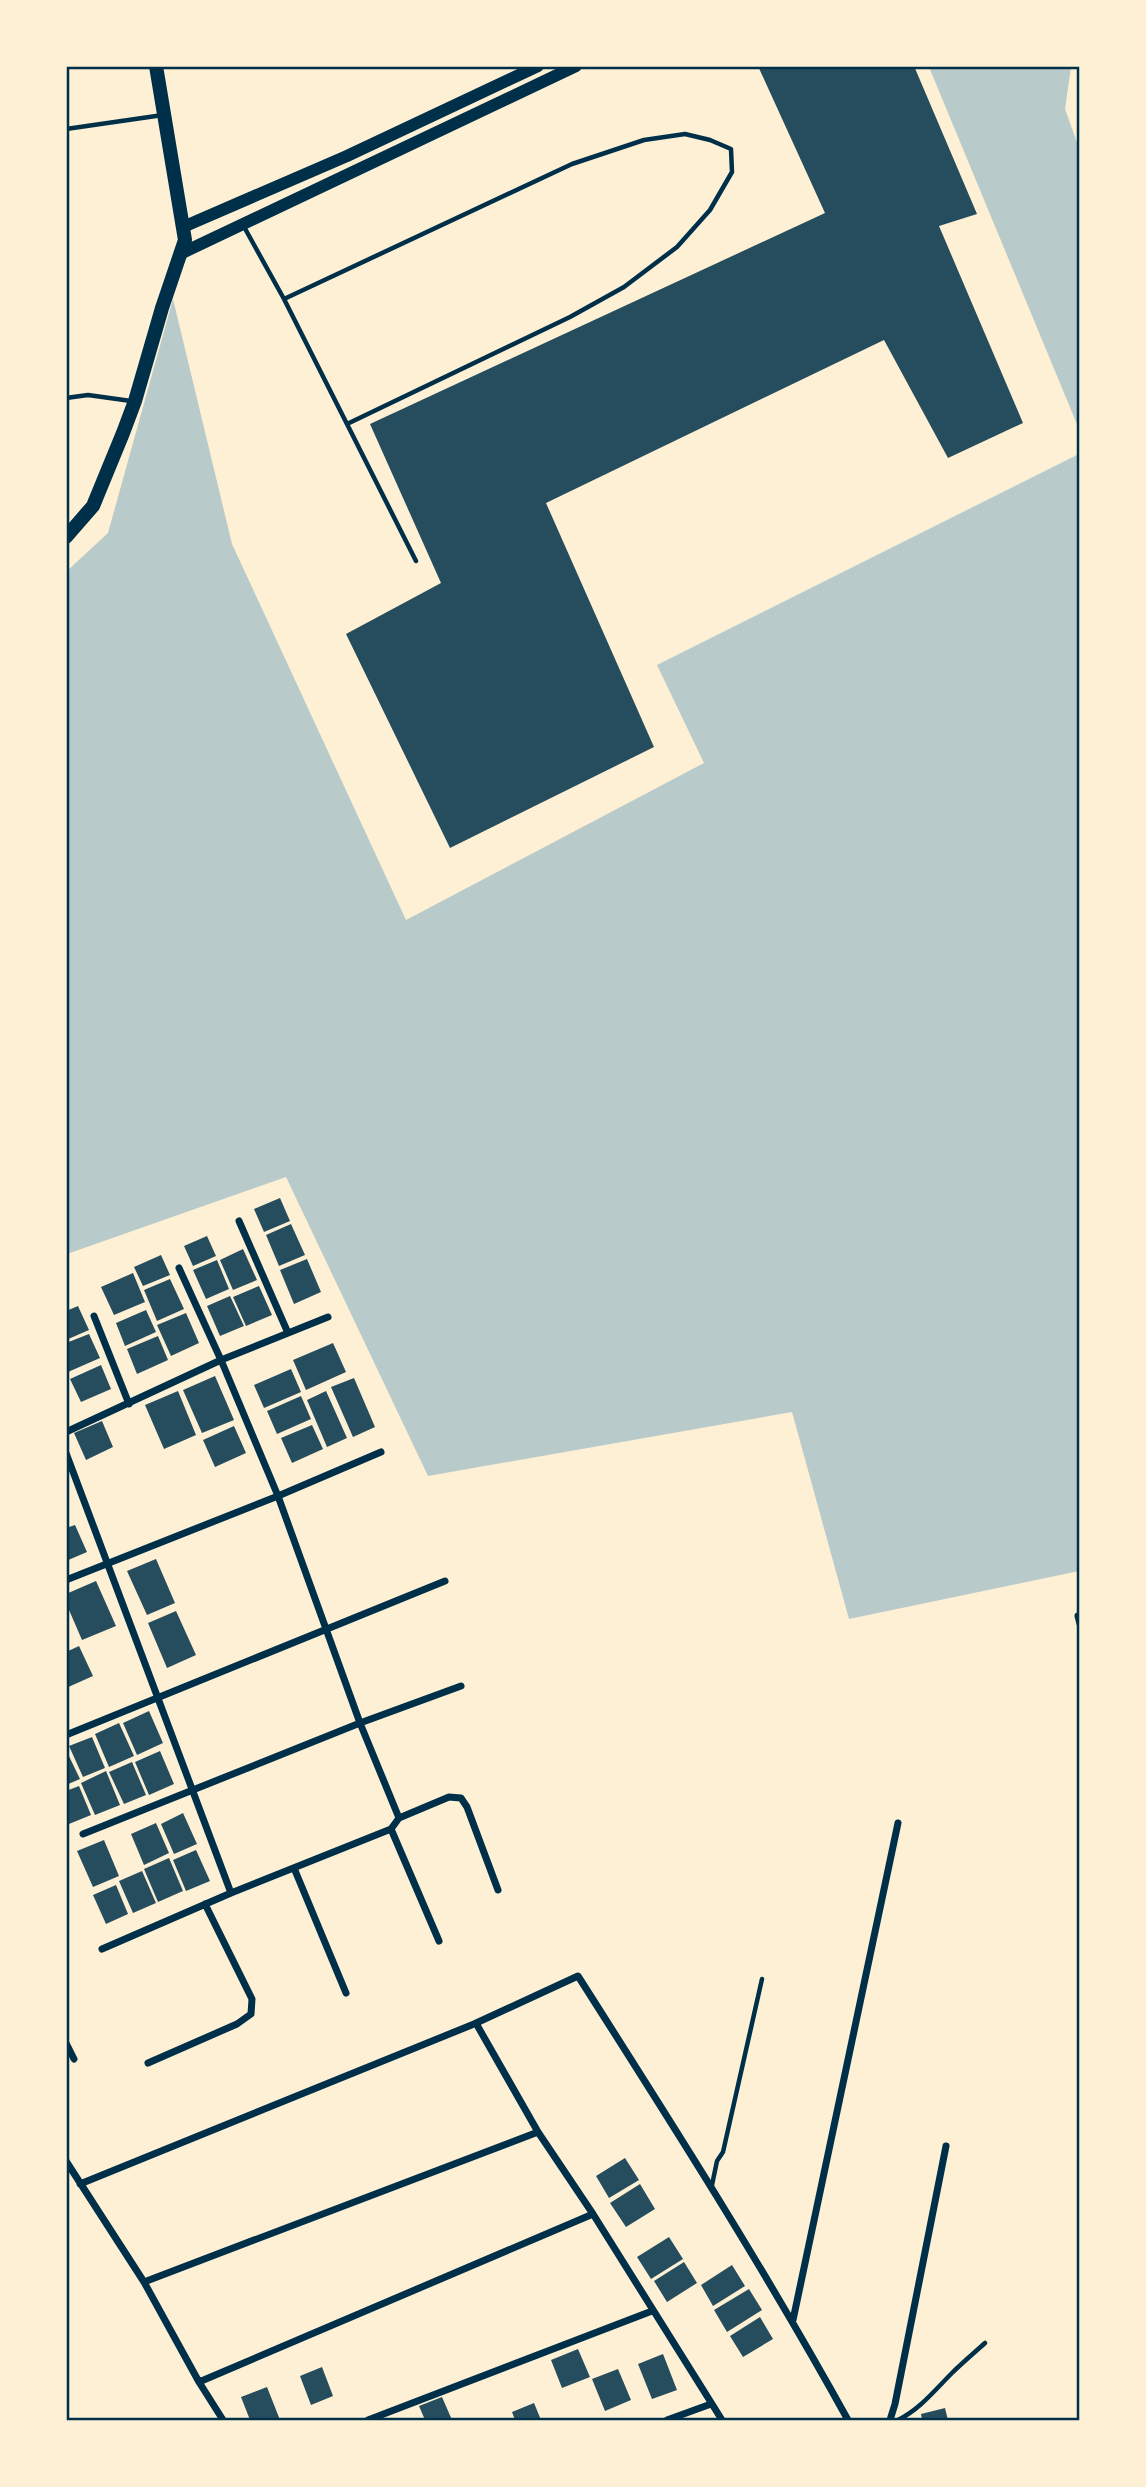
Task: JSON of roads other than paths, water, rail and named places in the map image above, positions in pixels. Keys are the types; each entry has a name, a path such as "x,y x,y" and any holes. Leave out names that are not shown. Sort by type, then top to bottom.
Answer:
{"main road":[{"path":"66,537 93,506 135,401 186,240 156,66"}],"street":[{"path":"183,228 359,151 538,66"},
{"path":"180,254 576,66"},
{"path":"239,1222 288,1333"},
{"path":"179,1268 278,1496 360,1723 399,1818"},
{"path":"94,1316 129,1404"},
{"path":"66,1432 221,1360 328,1317"},
{"path":"66,1580 381,1452"},
{"path":"66,1453 232,1893"},
{"path":"66,1735 444,1581"},
{"path":"83,1834 360,1723 461,1686"},
{"path":"102,1950 205,1904 391,1829 399,1818 449,1797 461,1798 467,1807 498,1889"},
{"path":"793,2321 898,1823"},
{"path":"391,1829 439,1941"},
{"path":"294,1868 346,1993"},
{"path":"148,2063 237,2024 251,2014 252,1999 205,1904"},
{"path":"80,2184 474,2024 578,1976 712,2185 848,2420"},
{"path":"474,2024 538,2132 593,2214 722,2420"},
{"path":"66,2043 74,2059"},
{"path":"144,2282 538,2132"},
{"path":"890,2420 946,2146"},
{"path":"66,2161 144,2282 223,2420"},
{"path":"199,2382 593,2214"},
{"path":"368,2420 653,2311"},
{"path":"667,2420 711,2404"}],"lane":[{"path":"66,129 164,115"},
{"path":"284,299 572,164 644,139 685,134 731,149 732,172 710,210 677,247 624,287 570,317 347,424"},
{"path":"243,224 284,299 416,561"},
{"path":"66,398 88,395 135,401"},
{"path":"712,2185 717,2161 723,2152 762,1979"},
{"path":"898,2420 911,2414 927,2400 985,2343"}]}
